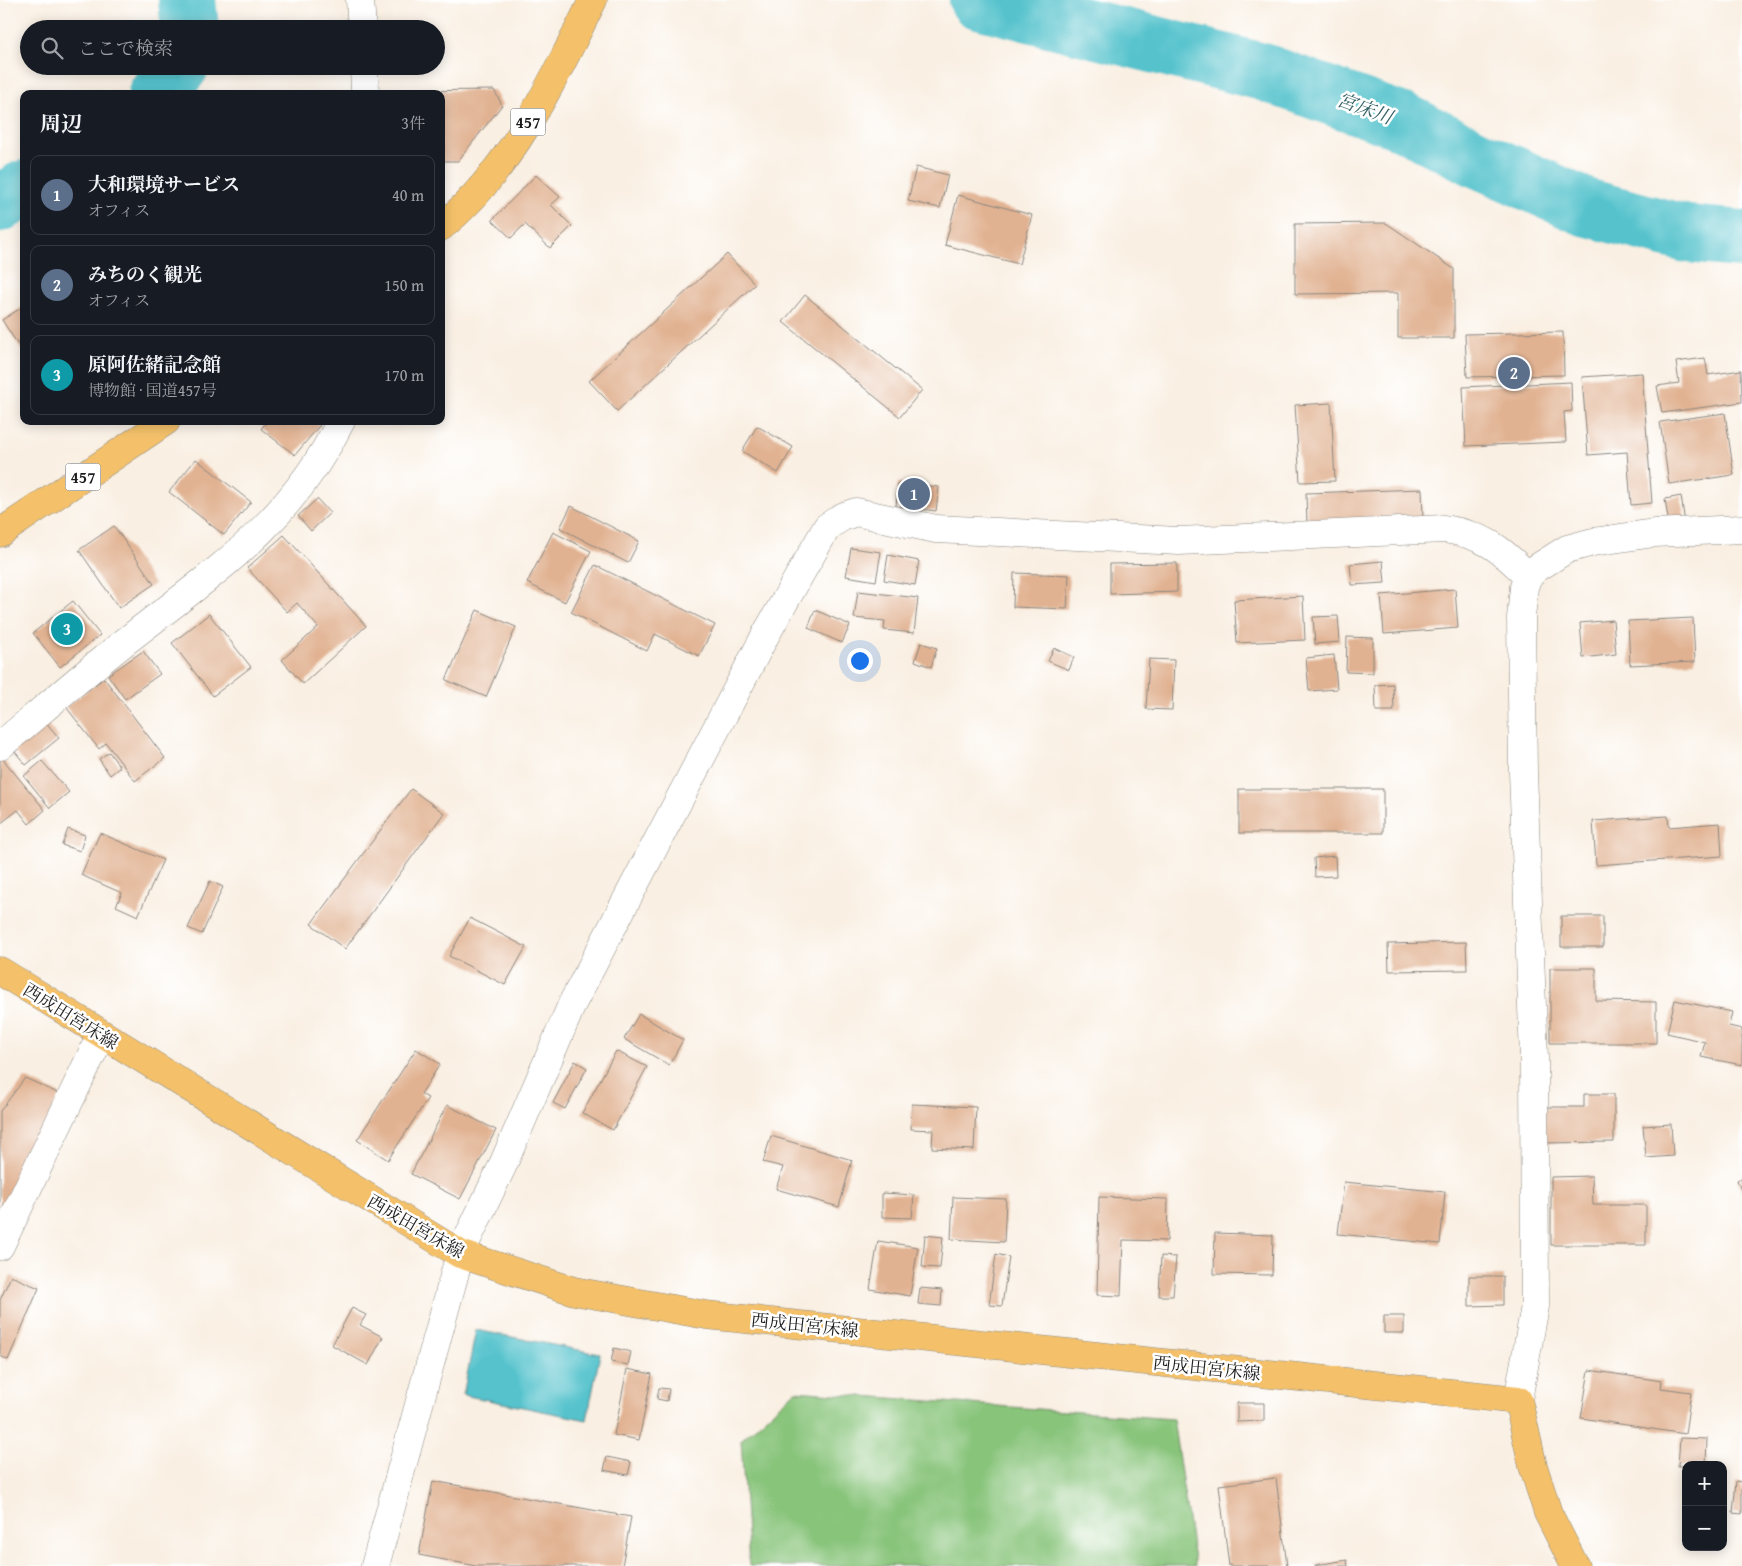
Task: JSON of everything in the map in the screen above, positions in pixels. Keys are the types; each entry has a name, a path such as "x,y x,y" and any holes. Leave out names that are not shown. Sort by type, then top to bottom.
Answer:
{"main road":[{"name":"457","path":"445,224 464,209 520,137 593,0"},
{"name":"457","path":"0,533 160,425"},
{"name":"西成田宮床線","path":"0,971 101,1035 460,1254 574,1291 706,1315 1518,1400"},
{"path":"1518,1400 1533,1466 1548,1513 1575,1566"}],"street":[{"path":"360,0 361,20"},
{"path":"364,75 365,90"},
{"path":"0,746 134,634 195,589 248,545 291,501 319,463 339,425"},
{"path":"375,1566 460,1254 502,1168 573,1002 766,634 827,527 842,517 856,512 936,528 1179,541 1444,529 1478,536 1501,552 1528,576"},
{"path":"1518,1400 1535,1306 1534,1058 1523,772 1521,618 1523,594 1528,576 1547,560 1567,549 1593,542 1654,533 1742,529"},
{"path":"0,1246 101,1035"}],"green space":[{"path":"795,1391 1173,1419 1195,1566 749,1566 741,1440"}],"water":[{"path":"476,1330 600,1354 587,1420 463,1395"}],"building":[{"path":"494,90 502,105 458,161 445,161 445,91"},
{"path":"916,167 948,175 940,208 908,201"},
{"path":"536,175 560,197 551,205 572,226 550,248 525,224 511,238 492,220"},
{"path":"958,195 1032,215 1019,264 945,245"},
{"path":"1386,223 1454,269 1454,338 1398,338 1398,293 1295,294 1295,224"},
{"path":"727,254 755,284 617,411 589,381"},
{"path":"805,295 922,390 900,417 783,322"},
{"path":"20,309 20,348 2,320"},
{"path":"1563,332 1564,375 1467,377 1465,334"},
{"path":"1705,358 1708,375 1741,370 1742,402 1662,413 1657,386 1679,383 1676,362"},
{"path":"1642,373 1652,503 1631,505 1627,452 1588,455 1582,377"},
{"path":"1571,382 1572,411 1564,412 1566,442 1466,446 1463,387"},
{"path":"1331,403 1335,481 1300,482 1295,405"},
{"path":"1725,413 1734,475 1669,484 1660,422"},
{"path":"264,425 320,425 295,455 261,429"},
{"path":"757,426 793,447 778,473 742,451"},
{"path":"196,459 251,502 224,535 169,492"},
{"path":"898,483 939,487 936,511 896,506"},
{"path":"1422,489 1423,521 1307,524 1306,493"},
{"path":"1681,496 1685,523 1669,525 1665,499"},
{"path":"317,499 330,513 311,531 298,516"},
{"path":"571,506 639,541 628,563 560,528"},
{"path":"114,526 154,584 119,608 79,550"},
{"path":"553,532 591,551 565,602 527,583"},
{"path":"284,535 366,626 303,684 282,660 318,627 297,603 287,612 247,568"},
{"path":"851,548 881,552 876,581 846,576"},
{"path":"888,555 919,561 915,585 884,580"},
{"path":"1383,561 1385,583 1352,585 1350,564"},
{"path":"1177,563 1177,592 1110,594 1110,564"},
{"path":"595,565 715,625 699,656 655,634 647,651 571,612"},
{"path":"1014,573 1069,575 1067,609 1013,607"},
{"path":"1455,589 1458,628 1384,634 1381,595"},
{"path":"858,591 918,598 914,633 884,630 885,621 854,618"},
{"path":"1303,596 1305,640 1237,643 1234,600"},
{"path":"73,601 100,635 60,667 33,633"},
{"path":"477,610 516,627 486,697 446,680"},
{"path":"815,610 850,625 842,643 808,628"},
{"path":"209,614 251,667 213,696 172,643"},
{"path":"1338,616 1340,642 1315,644 1313,617"},
{"path":"1693,618 1695,662 1630,665 1628,621"},
{"path":"1613,620 1616,654 1583,658 1580,623"},
{"path":"1347,637 1373,638 1373,673 1346,672"},
{"path":"921,643 937,648 931,667 915,661"},
{"path":"1054,648 1074,657 1069,670 1048,661"},
{"path":"143,651 160,674 125,699 108,675"},
{"path":"1334,655 1337,689 1309,691 1306,658"},
{"path":"1149,659 1174,660 1172,710 1146,709"},
{"path":"104,678 165,758 135,781 106,743 99,749 66,707"},
{"path":"1393,684 1394,711 1376,711 1375,685"},
{"path":"44,720 59,738 26,765 11,747"},
{"path":"109,752 120,767 110,775 99,759"},
{"path":"2,758 45,810 29,824 18,810 0,824 0,760"},
{"path":"42,761 69,792 50,808 24,776"},
{"path":"411,789 444,813 345,949 311,924"},
{"path":"1239,789 1383,789 1383,833 1239,833"},
{"path":"1668,816 1669,827 1720,823 1722,856 1596,865 1593,821"},
{"path":"68,829 85,835 80,851 62,845"},
{"path":"100,833 163,860 138,916 116,906 122,893 81,875"},
{"path":"1335,856 1336,876 1315,877 1314,858"},
{"path":"210,881 223,887 202,934 188,928"},
{"path":"1561,916 1603,916 1603,947 1561,947"},
{"path":"470,918 526,947 505,985 449,956"},
{"path":"1466,942 1467,970 1389,971 1388,944"},
{"path":"1550,968 1596,968 1596,1001 1656,1002 1656,1043 1550,1043"},
{"path":"1675,1000 1732,1012 1729,1026 1742,1029 1742,1065 1701,1057 1705,1042 1667,1033"},
{"path":"639,1014 683,1040 669,1065 624,1039"},
{"path":"416,1049 440,1064 421,1094 428,1098 388,1160 357,1140"},
{"path":"616,1051 647,1067 613,1130 582,1113"},
{"path":"575,1061 587,1068 565,1109 553,1103"},
{"path":"25,1078 60,1094 0,1220 0,1111"},
{"path":"1584,1094 1614,1094 1614,1142 1542,1143 1541,1107 1584,1107"},
{"path":"912,1104 976,1107 974,1150 932,1148 933,1130 911,1129"},
{"path":"447,1105 496,1130 460,1199 411,1174"},
{"path":"1671,1124 1673,1156 1646,1158 1643,1126"},
{"path":"771,1136 852,1160 839,1207 776,1189 783,1167 763,1162"},
{"path":"1592,1176 1593,1205 1646,1205 1646,1245 1551,1245 1551,1177"},
{"path":"1742,1178 1742,1193 1737,1180"},
{"path":"1344,1182 1445,1192 1440,1244 1338,1234"},
{"path":"882,1193 914,1195 912,1218 882,1217"},
{"path":"953,1197 1006,1199 1004,1242 951,1239"},
{"path":"1099,1197 1168,1199 1167,1241 1123,1240 1121,1296 1097,1295"},
{"path":"1215,1233 1273,1235 1272,1275 1214,1274"},
{"path":"925,1235 943,1237 940,1268 922,1267"},
{"path":"878,1241 918,1247 910,1296 870,1289"},
{"path":"996,1254 1009,1257 1002,1306 989,1305"},
{"path":"1161,1256 1176,1257 1173,1296 1159,1296"},
{"path":"11,1276 39,1288 8,1360 0,1356 0,1300"},
{"path":"1469,1276 1503,1276 1503,1305 1469,1306"},
{"path":"920,1288 942,1290 941,1306 918,1304"},
{"path":"352,1308 366,1315 360,1325 383,1337 368,1365 332,1345"},
{"path":"1384,1316 1404,1316 1404,1333 1384,1333"},
{"path":"614,1348 631,1352 628,1365 611,1362"},
{"path":"627,1369 652,1374 639,1440 614,1435"},
{"path":"1589,1370 1662,1381 1661,1388 1691,1392 1685,1434 1581,1418"},
{"path":"659,1388 669,1389 667,1401 657,1399"},
{"path":"1237,1403 1264,1403 1264,1421 1237,1422"},
{"path":"1680,1438 1707,1439 1706,1461 1682,1461 1682,1466 1678,1466"},
{"path":"607,1457 631,1462 628,1475 604,1470"},
{"path":"1276,1478 1287,1566 1229,1566 1219,1485"},
{"path":"433,1481 631,1517 622,1566 476,1566 419,1555"},
{"path":"1736,1481 1742,1482 1742,1514 1733,1513"},
{"path":"1347,1560 1348,1566 1315,1566 1315,1565"}],"waterway":[{"name":"宮床川","path":"187,0 189,20"},
{"name":"宮床川","path":"978,0 1263,72 1406,123 1478,159 1585,207 1687,234 1742,239"},
{"name":"宮床川","path":"160,90 173,75"},
{"name":"宮床川","path":"0,203 20,191"}],"place":[{"name":"みちのく観光","path":"1514,373"},
{"name":"大和環境サービス","path":"914,494"},
{"name":"原阿佐緒記念館","path":"67,629"}]}
